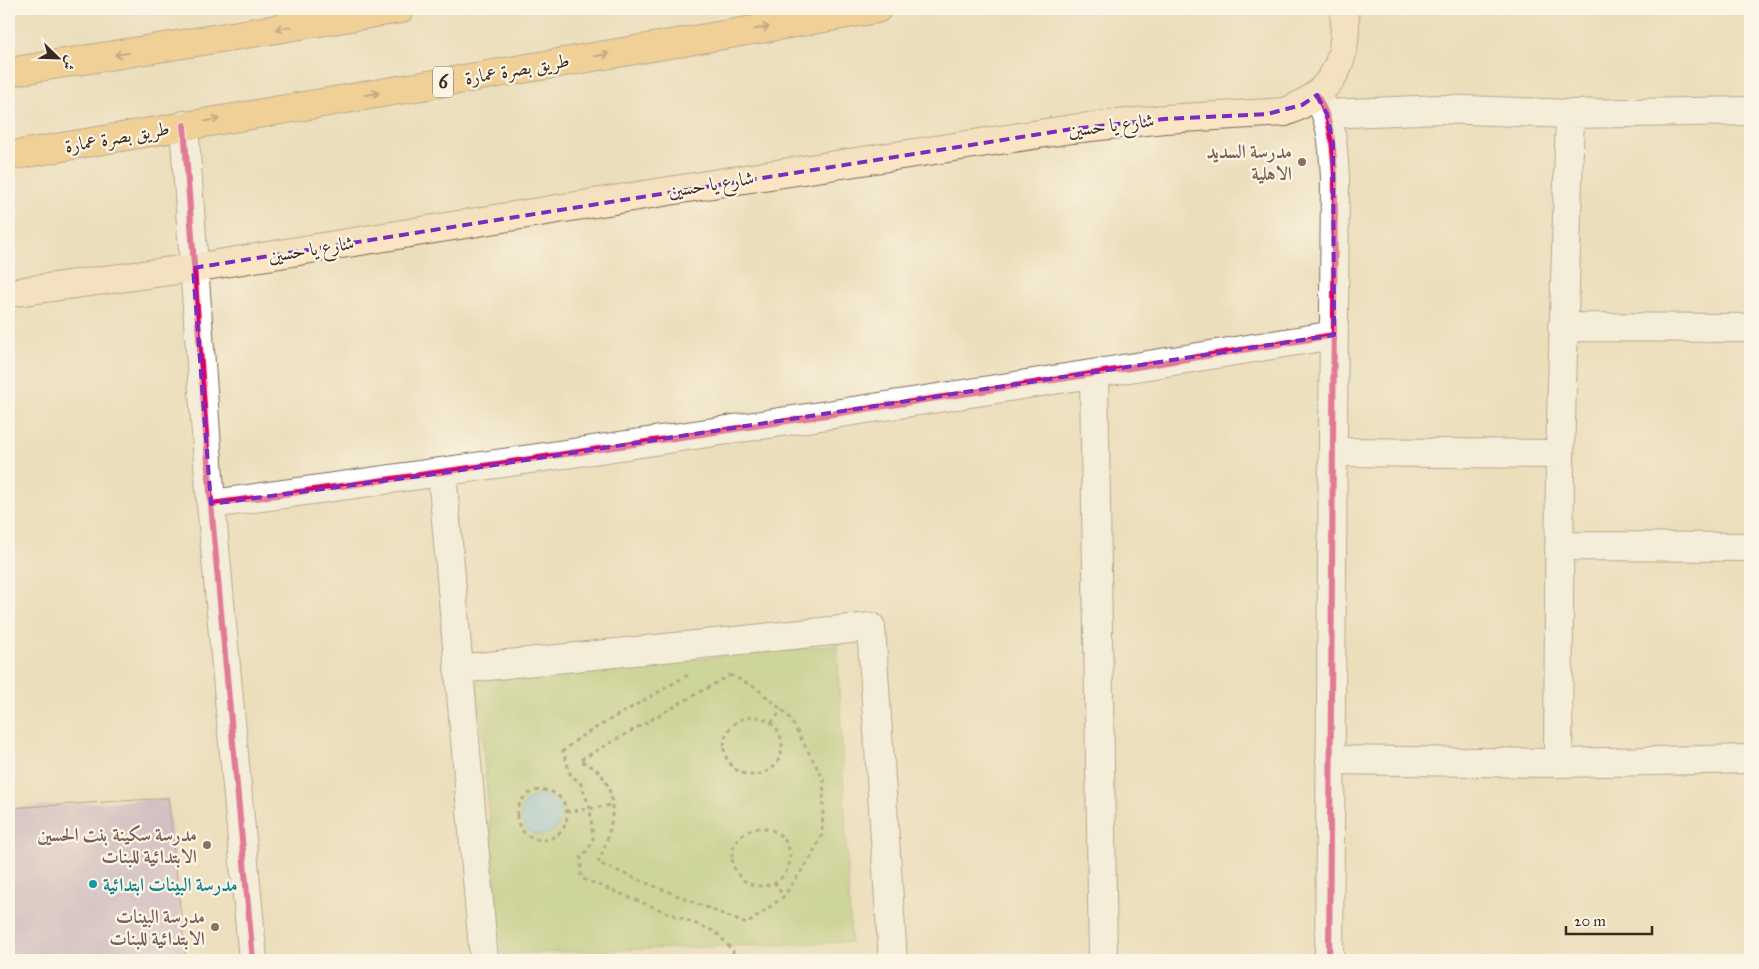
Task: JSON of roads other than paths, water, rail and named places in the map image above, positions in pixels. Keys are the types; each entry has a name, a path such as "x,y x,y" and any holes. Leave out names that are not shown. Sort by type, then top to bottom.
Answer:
{"highway":[{"path":"9,72 400,9"},
{"name":"طريق بصرة عمارة","path":"9,156 877,9"}],"main road":[{"name":"شارع يا حسين","path":"9,293 193,268 749,178 1063,130 1164,119 1267,114 1285,112 1302,106 1322,105 1344,50 1346,32 1344,9"}],"street":[{"path":"1329,960 1335,178 1333,144 1322,105 1570,114 1750,111"},
{"path":"1558,763 1562,327 1570,114"},
{"path":"184,125 211,504 253,960"},
{"path":"1562,327 1750,328"},
{"path":"211,504 442,473 1094,374 1334,335"},
{"path":"1094,374 1104,960"},
{"path":"1333,452 1560,454"},
{"path":"442,473 484,960"},
{"path":"1559,546 1750,547"},
{"path":"458,669 871,627 893,960"},
{"path":"1330,760 1558,763 1750,759"}],"water":[{"path":"541,795 555,801 561,815 555,829 541,835 527,829 521,815 527,801"}],"place":[{"name":"مدرسة السديد الاهلية","path":"1302,162"},
{"name":"مدرسة سكينة بنت الحسين الابتدائية للبنات","path":"207,845"},
{"name":"مدرسة البينات ابتدائية","path":"93,884"},
{"name":"مدرسة البينات الابتدائية للبنات","path":"215,927"}]}
